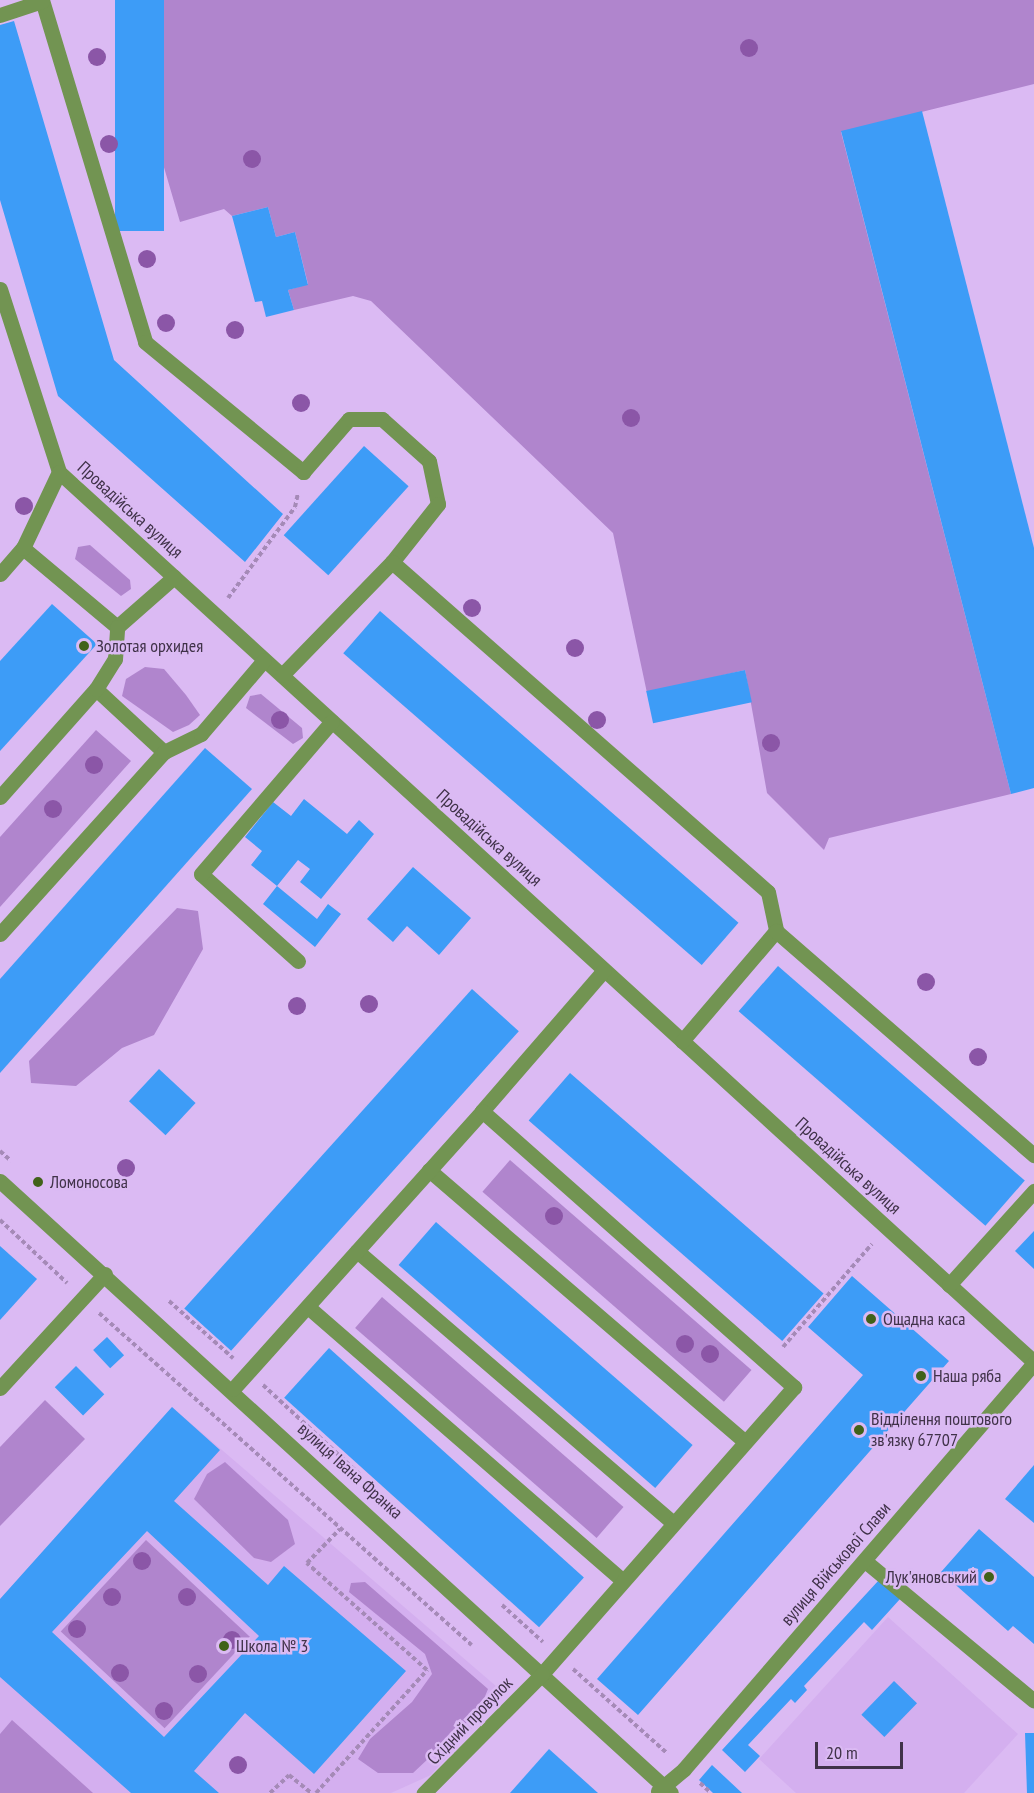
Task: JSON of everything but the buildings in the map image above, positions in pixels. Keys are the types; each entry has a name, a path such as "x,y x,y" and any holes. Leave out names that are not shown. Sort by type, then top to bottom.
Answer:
{"street":[{"path":"0,15 42,1 145,342 303,472 349,419 382,419 429,461 438,504 392,562 282,675"},
{"name":"Провадійська вулиця","path":"0,290 59,472 1034,1363"},
{"path":"0,574 23,548 59,472"},
{"path":"23,548 117,627"},
{"path":"392,562 768,892 776,931 1034,1155"},
{"path":"0,797 96,689 115,659 117,627 174,577"},
{"path":"0,934 164,752 201,734 264,660"},
{"path":"96,689 164,752"},
{"path":"298,961 201,874 332,721"},
{"path":"682,1041 776,931"},
{"path":"233,1389 482,1111 604,970"},
{"path":"482,1111 767,1364"},
{"path":"429,1170 745,1442"},
{"name":"вулиця Івана Франка","path":"0,1181 233,1389 542,1674 663,1791"},
{"path":"949,1285 1034,1191"},
{"path":"357,1251 673,1523"},
{"path":"0,1388 105,1274"},
{"path":"308,1307 623,1581"},
{"name":"вулиця Військової Слави","path":"663,1791 865,1561 1034,1363"},
{"name":"Східний провулок","path":"424,1793 542,1674 794,1387 767,1364"},
{"path":"865,1561 1034,1701"}],"path":[{"path":"228,598 295,507 303,472"},
{"path":"0,1151 18,1166"},
{"path":"0,1220 83,1298 480,1653"},
{"path":"767,1364 886,1227"},
{"path":"160,1293 367,1482"},
{"path":"316,1793 427,1670 307,1563 340,1529"},
{"path":"496,1599 711,1793"},
{"path":"270,1793 289,1775 310,1793"}],"shaded area":[{"path":"115,0 1034,0 1034,84 841,132 1011,794 829,838 824,850 767,793 745,670 647,693 613,533 371,301 353,296 294,310 288,290 308,284 295,232 276,237 268,207 232,216 224,209 180,222"},
{"path":"90,545 130,580 131,589 121,596 75,559 78,547"},
{"path":"145,667 164,669 200,715 189,725 173,732 122,696 126,679"},
{"path":"261,694 302,728 303,738 293,744 246,708 250,696"},
{"path":"96,730 131,761 0,907 0,837"},
{"path":"177,908 198,911 203,949 154,1035 122,1048 76,1086 31,1083 29,1061"},
{"path":"510,1160 752,1370 724,1402 482,1192"},
{"path":"382,1297 624,1507 597,1538 355,1328"},
{"path":"45,1400 85,1439 0,1526 0,1447"},
{"name":"Школа № 3","path":"172,1407 504,1693 431,1775 391,1793 0,1793 0,1599"},
{"path":"225,1462 288,1520 295,1544 271,1562 254,1558 194,1499 207,1474"},
{"path":"146,1540 250,1637 165,1728 61,1631"},
{"path":"365,1582 488,1689 479,1711 413,1773 378,1773 358,1759 370,1739 412,1702 432,1674 425,1654 349,1592 351,1583"},
{"path":"888,1617 1018,1734 964,1793 796,1793 759,1759"},
{"path":"12,1720 93,1793 0,1793 0,1734"}],"place":[{"name":"Золотая орхидея","path":"84,646"},
{"name":"Ломоносова","path":"38,1182"},
{"name":"Ощадна каса","path":"871,1319"},
{"name":"Наша ряба","path":"921,1376"},
{"name":"Відділення поштового зв'язку 67707","path":"859,1430"},
{"name":"Лук'яновський","path":"989,1577"},
{"name":"Школа № 3","path":"224,1646"}]}
